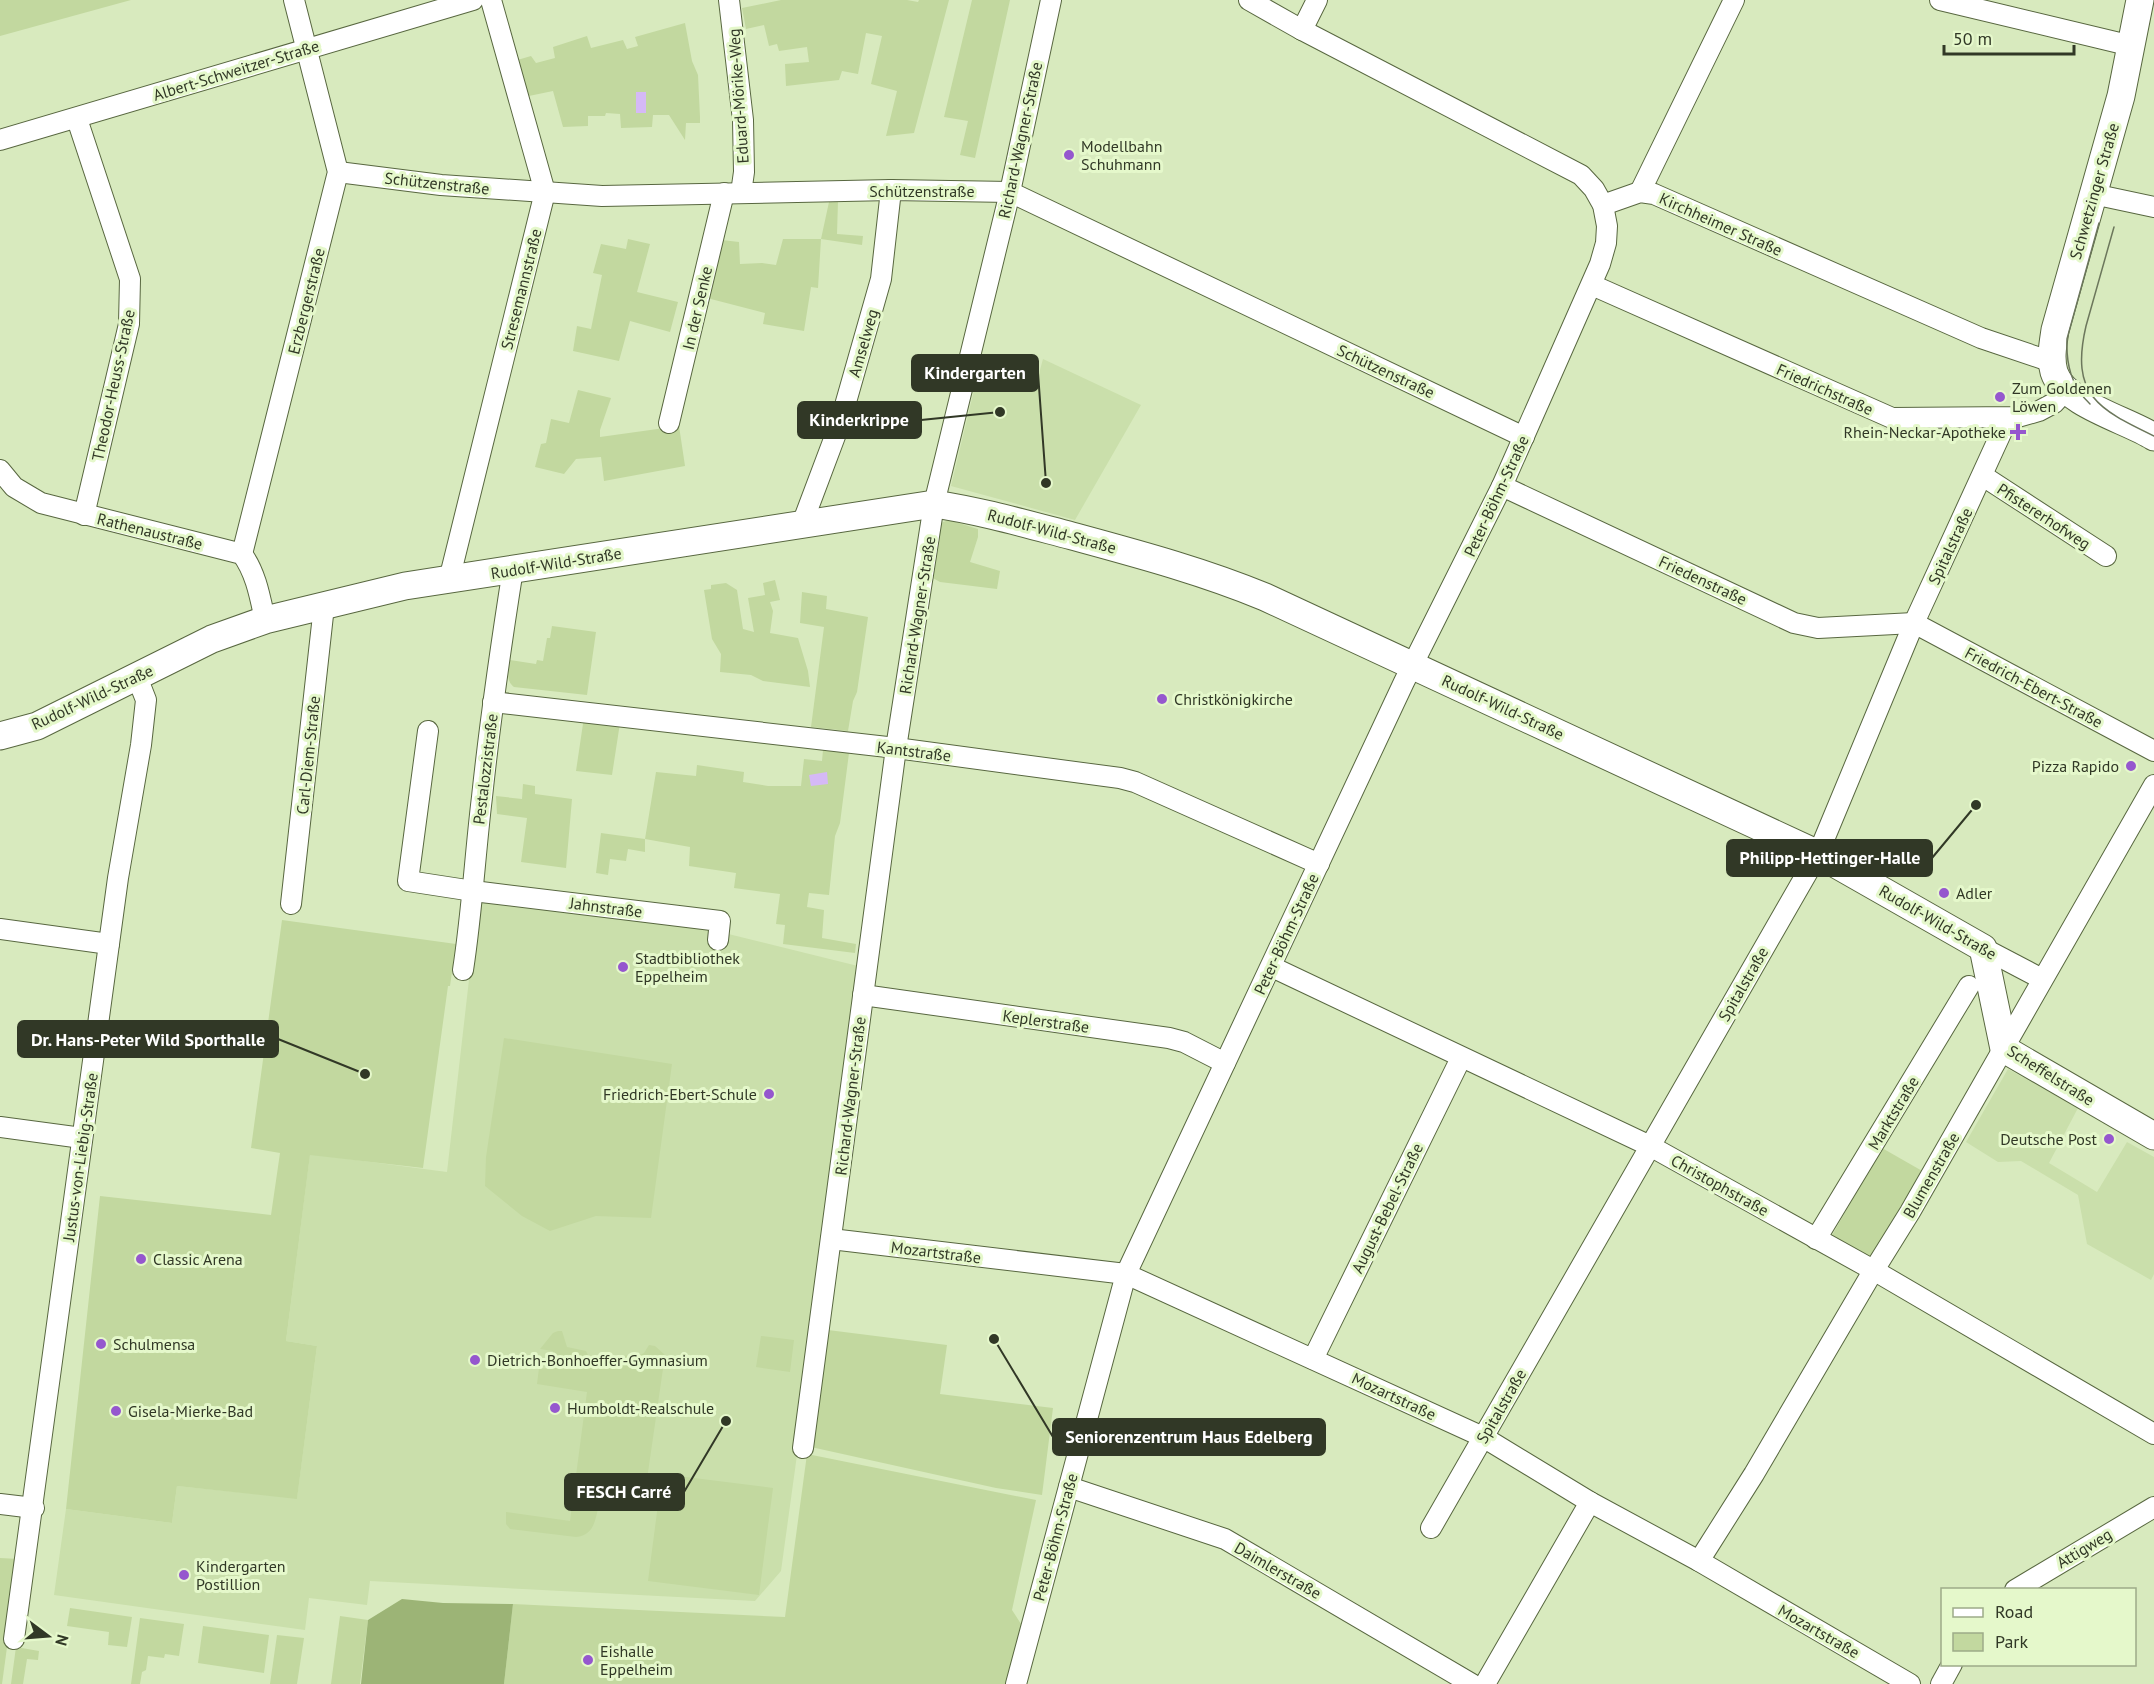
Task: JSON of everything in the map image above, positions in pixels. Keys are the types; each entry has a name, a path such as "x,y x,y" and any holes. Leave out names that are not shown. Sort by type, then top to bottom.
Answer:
{"street":[{"name":"Erzbergerstraße","path":"242,554 338,172 294,0"},
{"name":"Albert-Schweitzer-Straße","path":"0,140 472,0"},
{"name":"Stresemannstraße","path":"449,580 545,192 491,0"},
{"name":"Eduard-Mörike-Weg","path":"729,0 743,120 744,172 733,193"},
{"name":"Richard-Wagner-Straße","path":"803,1448 896,748 934,504 1010,192 1051,0"},
{"path":"1249,0 1302,30 1581,175 1594,189 1603,205"},
{"path":"1302,30 1317,0"},
{"path":"1640,192 1734,0"},
{"path":"1940,0 2140,34"},
{"name":"Schwetzinger Straße","path":"2059,378 2055,330 2140,34 2140,0"},
{"name":"Theodor-Heuss-Straße","path":"77,119 130,279 131,302 129,324 84,515"},
{"name":"Schützenstraße","path":"338,172 441,184 602,196 891,190 1010,192 1524,437"},
{"name":"Amselweg","path":"802,524 840,423 881,279 891,190"},
{"name":"Kirchheimer Straße","path":"1603,205 1640,192 1654,194 1981,338 2059,378"},
{"name":"In der Senke","path":"669,423 733,193"},
{"path":"2093,194 2154,207"},
{"name":"Peter-Böhm-Straße","path":"1016,1684 1126,1274 1404,682 1502,486 1592,285 1606,243 1607,226 1603,205"},
{"name":"Friedrichstraße","path":"1592,285 1892,418 2008,418 2039,411 2054,403 2059,378"},
{"path":"2059,378 2094,408 2154,437"},
{"name":"Spitalstraße","path":"1431,1527 1818,854 1914,623 2008,418"},
{"name":"Rathenaustraße","path":"0,470 14,487 41,503 242,554"},
{"name":"Pfistererhofweg","path":"1983,476 2106,556"},
{"name":"Friedenstraße","path":"1502,486 1794,623 1818,628 1914,623"},
{"name":"Rudolf-Wild-Straße","path":"0,736 37,726 212,639 265,620 405,586 934,504 970,509 1162,560 1220,578 1265,597 1818,854 2042,980"},
{"path":"242,554 251,566 265,620"},
{"name":"Pestalozzistraße","path":"463,970 493,702 513,570"},
{"name":"Carl-Diem-Straße","path":"291,904 324,606"},
{"name":"Friedrich-Ebert-Straße","path":"1914,623 2154,751"},
{"name":"Justus-von-Liebig-Straße","path":"14,1639 34,1508 118,878 141,745 146,700 137,676"},
{"name":"Kantstraße","path":"493,702 896,748 1120,778 1135,782 1319,864"},
{"path":"428,731 408,881 473,891"},
{"name":"Blumenstraße","path":"1700,1561 1869,1278 1875,1272 2154,785"},
{"name":"Jahnstraße","path":"473,891 720,921 718,940"},
{"path":"0,930 110,944"},
{"name":"Scheffelstraße","path":"1983,948 2004,1049 2154,1136"},
{"name":"Christophstraße","path":"1272,967 1650,1146 1875,1272 2154,1434"},
{"name":"Marktstraße","path":"1816,1239 1969,986"},
{"name":"Keplerstraße","path":"863,995 1169,1038 1184,1042 1225,1063"},
{"name":"August-Bebel-Straße","path":"1313,1359 1461,1058"},
{"path":"0,1127 82,1138"},
{"name":"Mozartstraße","path":"831,1239 1126,1274 1483,1437 1590,1502 1700,1561 1910,1684"},
{"name":"Daimlerstraße","path":"1069,1487 1225,1539 1472,1684"},
{"path":"1485,1684 1590,1502"},
{"path":"0,1504 34,1508"},
{"name":"Attigweg","path":"2018,1588 2154,1507"},
{"path":"1941,1684 1951,1666"}],"shaded area":[{"path":"636,92 646,92 646,113 636,113"},
{"path":"1043,359 1141,405 1075,520 951,486 980,365 1037,381"},
{"path":"827,772 828,784 811,786 809,775"},
{"path":"478,901 704,928 862,967 781,1571 755,1601 370,1581 367,1605 309,1598 305,1630 54,1595 66,1509 172,1523 177,1486 297,1498 317,1346 286,1341 310,1154 447,1172"},
{"path":"2008,1069 2078,1108 2049,1163 2097,1192 2127,1142 2154,1157 2154,1274 2151,1280 2087,1244 2078,1195 2021,1161 1998,1162 1966,1142"},
{"path":"402,1599 443,1603 513,1604 504,1684 361,1684 368,1620"}],"green space":[{"path":"0,0 131,0 0,36"},
{"path":"781,0 907,0 918,2 919,0 949,0 914,133 886,136 897,91 871,84 882,36 866,33 858,74 842,71 839,80 786,86 785,64 809,62 807,47 779,51 777,44 769,46 764,25 746,29 742,8"},
{"path":"972,0 1010,0 975,158 960,155 968,121 944,117"},
{"path":"685,23 692,61 698,75 700,123 686,123 685,140 669,115 653,115 652,127 621,128 620,114 606,113 605,116 588,116 588,126 563,127 553,91 524,97 514,61 531,56 536,63 555,58 553,47 587,36 591,48 623,40 627,49 638,46 635,37"},
{"path":"838,201 837,234 863,236 862,245 821,239 829,202"},
{"path":"628,239 650,244 637,292 678,302 670,332 630,321 619,361 573,351 577,326 591,329 602,275 593,273 601,244 626,249"},
{"path":"783,239 821,239 818,288 811,287 804,331 763,324 765,313 707,298 722,240 739,242 740,264 776,265"},
{"path":"578,390 611,398 600,430 600,437 679,426 685,466 604,481 601,457 576,459 564,474 535,467 541,444 546,443 551,419 569,423"},
{"path":"949,520 978,529 978,537 970,562 1000,571 997,589 940,582 931,577 938,527"},
{"path":"775,580 780,600 770,602 773,611 770,633 798,638 808,671 810,687 763,681 751,675 720,672 721,654 712,639 704,590 711,589 711,585 726,583 737,590 743,629 754,632 748,598 765,595 763,583"},
{"path":"802,592 827,596 826,609 868,617 857,692 853,701 848,731 811,727 824,627 800,623"},
{"path":"552,626 596,632 587,695 514,687 509,681 510,660 536,664 537,660 543,661 547,638 550,638"},
{"path":"584,717 620,723 612,775 576,771"},
{"path":"823,750 849,753 840,823 835,836 829,895 809,893 807,907 824,910 822,938 856,944 855,953 783,944 785,925 776,924 780,894 734,888 736,873 689,866 690,847 645,839 656,772 696,776 697,765 744,772 743,782 768,786 801,786 804,759 822,761"},
{"path":"523,784 535,786 535,794 572,799 566,868 521,862 527,818 497,814 496,796 522,799"},
{"path":"601,833 645,839 645,852 628,849 626,861 610,859 608,875 596,873"},
{"path":"282,920 456,944 423,1168 310,1155 286,1341 317,1346 297,1499 177,1486 172,1523 66,1509 100,1196 271,1215 280,1153 251,1148"},
{"path":"504,1038 672,1064 651,1218 596,1216 550,1231 522,1216 485,1186 486,1157"},
{"path":"1882,1148 1924,1172 1873,1260 1831,1237"},
{"path":"828,1330 947,1345 940,1394 1053,1408 1042,1495 996,1488 811,1447"},
{"path":"562,1331 567,1347 586,1351 589,1357 595,1359 600,1354 604,1355 604,1362 613,1364 619,1361 622,1355 636,1357 644,1353 649,1345 655,1346 665,1355 646,1486 641,1494 612,1496 599,1505 591,1530 576,1537 510,1529 506,1524 506,1512 570,1521 587,1392 537,1384 539,1368 551,1369 553,1351 540,1349 553,1333"},
{"path":"761,1336 794,1340 790,1372 756,1367"},
{"path":"807,1454 1036,1500 1012,1610 1023,1627 1009,1684 504,1684 513,1604 785,1617"},
{"path":"662,1474 773,1488 759,1595 648,1581"},
{"path":"0,1558 19,1559 2,1684 0,1684"},
{"path":"70,1608 132,1617 127,1647 108,1645 109,1632 67,1626"},
{"path":"340,1616 368,1620 360,1684 331,1684"},
{"path":"140,1618 184,1624 179,1656 165,1654 164,1658 148,1656 146,1670 142,1672 140,1684 131,1684"},
{"path":"203,1626 269,1635 264,1673 198,1663"},
{"path":"277,1635 304,1638 297,1684 270,1684"},
{"path":"16,1647 39,1651 38,1660 27,1659 23,1684 11,1684"}],"tram line":[{"path":"2090,404 2078,390 2071,374 2067,339 2099,223"},
{"path":"2114,227 2086,326 2082,349 2082,368 2086,384 2093,397 2104,408 2154,436"}],"place":[{"name":"Modellbahn Schuhmann","path":"1069,155"},
{"name":"Zum Goldenen Löwen","path":"2000,397"},
{"name":"Kinderkrippe","path":"1000,412"},
{"name":"Rhein-Neckar-Apotheke","path":"2018,432"},
{"name":"Kindergarten","path":"1046,483"},
{"name":"Christkönigkirche","path":"1162,699"},
{"name":"Pizza Rapido","path":"2131,766"},
{"name":"Philipp-Hettinger-Halle","path":"1976,805"},
{"name":"Adler","path":"1944,893"},
{"name":"Stadtbibliothek Eppelheim","path":"623,967"},
{"name":"Dr. Hans-Peter Wild Sporthalle","path":"365,1074"},
{"name":"Friedrich-Ebert-Schule","path":"769,1094"},
{"name":"Deutsche Post","path":"2109,1139"},
{"name":"Classic Arena","path":"141,1259"},
{"name":"Seniorenzentrum Haus Edelberg","path":"994,1339"},
{"name":"Schulmensa","path":"101,1344"},
{"name":"Dietrich-Bonhoeffer-Gymnasium","path":"475,1360"},
{"name":"Humboldt-Realschule","path":"555,1408"},
{"name":"Gisela-Mierke-Bad","path":"116,1411"},
{"name":"FESCH Carré","path":"726,1421"},
{"name":"Kindergarten Postillion","path":"184,1575"},
{"name":"Eishalle Eppelheim","path":"588,1660"}]}
